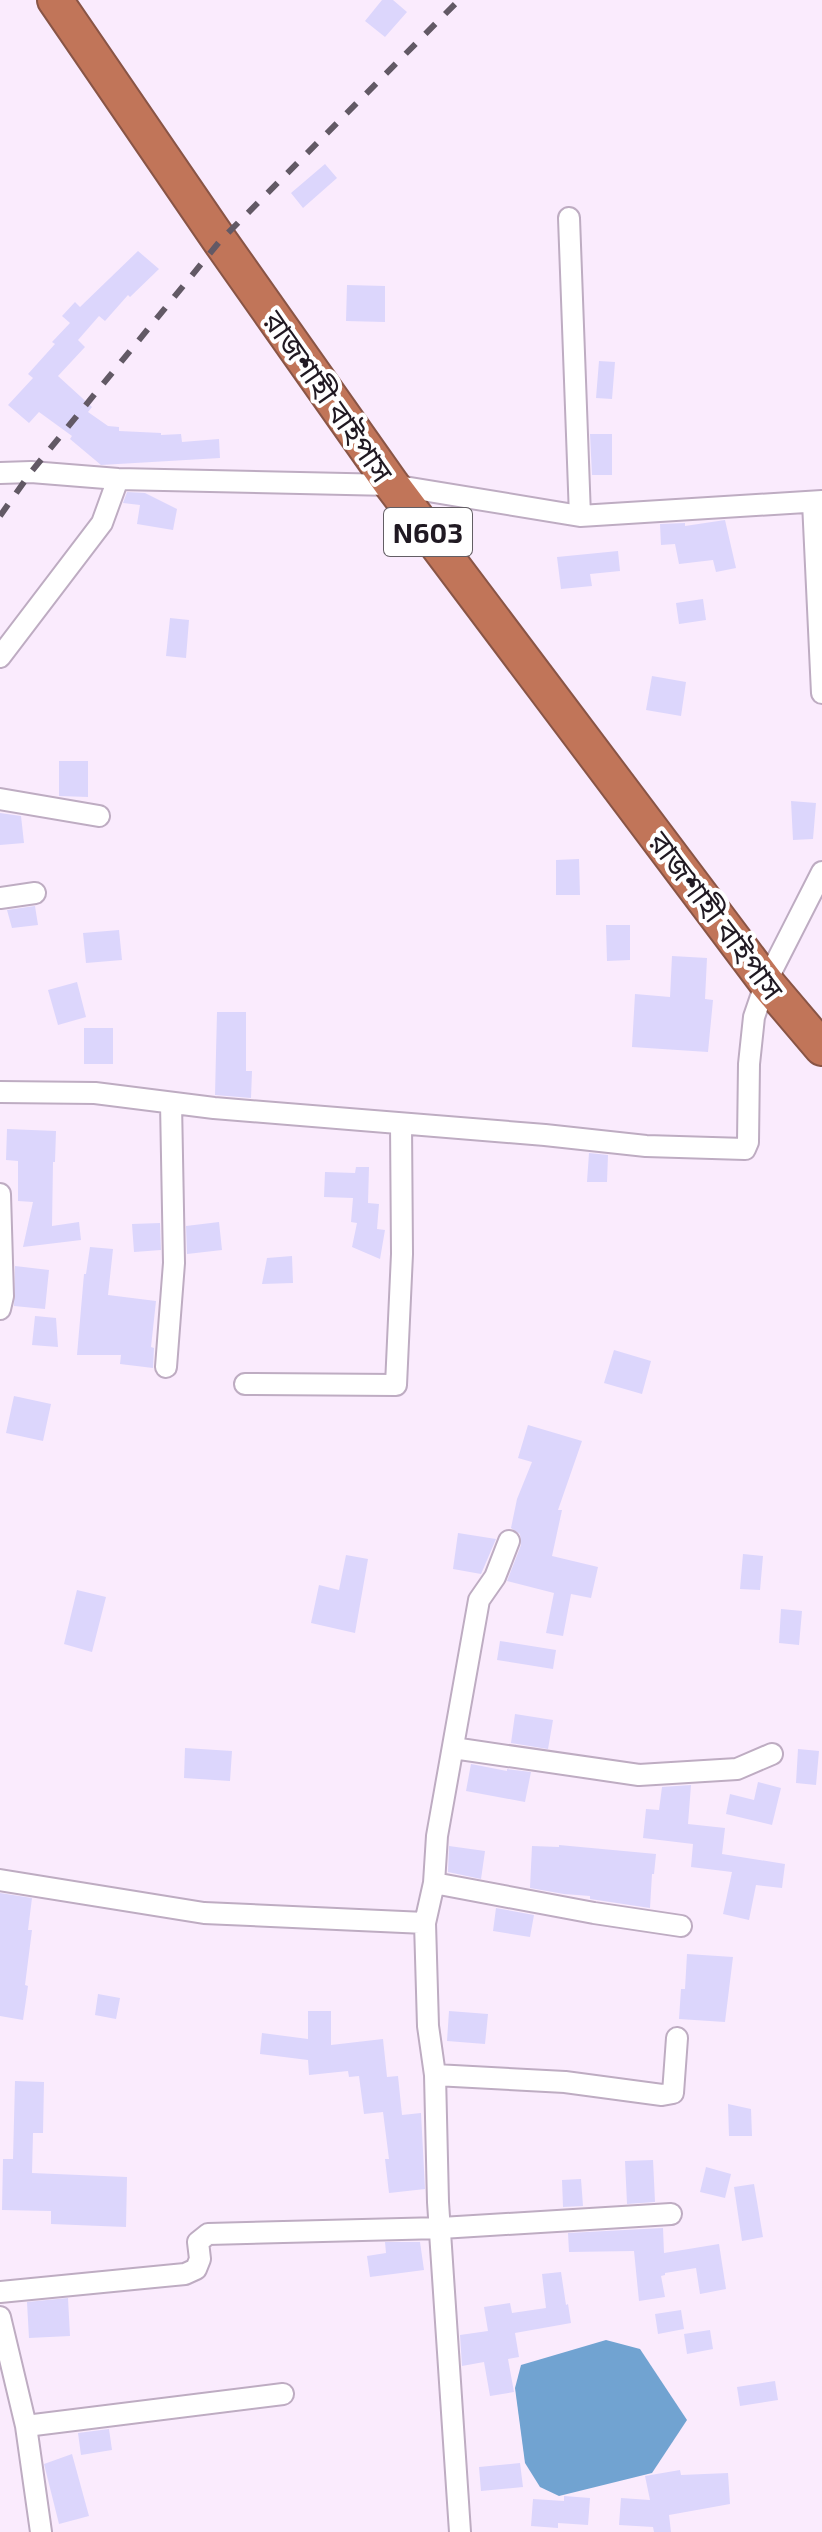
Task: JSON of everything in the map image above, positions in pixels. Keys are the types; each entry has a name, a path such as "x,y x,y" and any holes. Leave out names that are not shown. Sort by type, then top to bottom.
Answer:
{"highway":[{"name":"রাজশাহী বাইপাস","path":"55,0 392,485 766,982 822,1048"}],"street":[{"path":"569,218 580,516"},
{"path":"0,473 392,485 580,516 817,501 822,693"},
{"path":"0,657 102,523 118,479"},
{"path":"0,799 99,816"},
{"path":"0,1092 95,1093 171,1103 646,1146 745,1149 748,1142 749,1064 754,1017 766,982 822,872"},
{"path":"0,898 35,893"},
{"path":"166,1367 174,1263 171,1103"},
{"path":"245,1384 396,1385 402,1254 401,1124"},
{"path":"0,1194 1,1300"},
{"path":"460,2532 438,2202 435,2075 428,2026 425,1923 434,1883 437,1836 479,1600 495,1577 509,1541"},
{"path":"453,1748 639,1775 737,1769 772,1754"},
{"path":"0,1880 204,1913 425,1923"},
{"path":"434,1883 681,1926"},
{"path":"435,2075 565,2082 662,2095 673,2093 677,2038"},
{"path":"0,2292 185,2274 196,2269 200,2259 198,2242 208,2234 441,2228 671,2214"},
{"path":"0,2317 26,2426 41,2532"},
{"path":"26,2426 283,2394"}],"water":[{"path":"606,2340 640,2349 687,2420 652,2473 559,2496 540,2487 525,2463 515,2388 521,2365"}],"building":[{"path":"382,0 393,0 407,12 385,37 365,21"},
{"path":"325,164 337,178 303,208 291,193"},
{"path":"138,251 159,269 130,297 128,295 105,321 99,316 78,340 85,347 58,376 92,407 88,412 108,426 119,427 119,431 181,434 182,442 219,439 220,458 101,465 70,439 72,436 39,412 29,423 8,405 33,378 28,374 70,323 62,316 75,302 80,307"},
{"path":"347,285 385,286 385,322 346,321"},
{"path":"599,361 615,362 612,399 596,398"},
{"path":"590,434 612,434 612,475 592,475"},
{"path":"127,492 145,493 177,509 173,530 137,524 140,505 123,503"},
{"path":"725,520 736,568 716,572 713,560 679,564 675,544 661,545 660,524 685,523 685,526"},
{"path":"618,551 620,571 590,574 592,586 561,589 557,557"},
{"path":"703,599 706,620 679,624 676,603"},
{"path":"170,618 189,620 186,658 166,656"},
{"path":"652,676 686,682 681,716 646,710"},
{"path":"59,761 88,761 88,797 59,796"},
{"path":"791,801 816,803 813,839 793,840"},
{"path":"0,813 21,816 24,843 0,845"},
{"path":"579,859 580,895 556,895 556,860"},
{"path":"35,906 38,925 12,928 7,910"},
{"path":"606,925 630,925 630,960 607,961"},
{"path":"119,930 122,960 86,963 83,933"},
{"path":"672,956 707,958 705,999 713,1000 708,1052 632,1047 635,994 670,997"},
{"path":"77,982 86,1017 58,1025 48,990"},
{"path":"217,1012 246,1012 246,1071 252,1071 251,1098 215,1095"},
{"path":"84,1028 113,1028 113,1064 84,1064"},
{"path":"7,1129 56,1131 52,1226 79,1222 81,1240 23,1247 33,1202 18,1201 18,1161 6,1160"},
{"path":"589,1153 608,1155 607,1182 587,1182"},
{"path":"356,1167 369,1167 368,1203 379,1204 377,1229 385,1230 380,1259 352,1247 357,1223 351,1222 353,1198 324,1197 325,1172 355,1173"},
{"path":"219,1222 222,1250 187,1254 186,1226"},
{"path":"160,1223 161,1250 134,1252 132,1224"},
{"path":"90,1247 113,1249 108,1295 156,1301 151,1347 154,1348 153,1368 120,1364 121,1355 77,1355 84,1274"},
{"path":"292,1256 293,1283 262,1284 267,1258"},
{"path":"15,1266 49,1270 45,1309 14,1306"},
{"path":"35,1316 56,1318 58,1347 32,1345"},
{"path":"614,1350 651,1361 642,1394 604,1383"},
{"path":"14,1396 51,1404 43,1441 6,1433"},
{"path":"528,1425 582,1441 558,1510 562,1510 552,1556 598,1567 591,1598 571,1594 563,1636 546,1633 554,1593 507,1581 521,1545 520,1534 511,1528 517,1499 532,1462 518,1458"},
{"path":"458,1533 496,1539 481,1574 453,1569"},
{"path":"743,1554 763,1556 760,1590 740,1589"},
{"path":"346,1555 368,1559 355,1633 311,1623 319,1585 339,1590"},
{"path":"77,1590 106,1597 92,1652 64,1644"},
{"path":"781,1609 802,1611 799,1645 779,1643"},
{"path":"500,1641 556,1650 553,1669 497,1660"},
{"path":"515,1714 553,1720 548,1749 511,1743"},
{"path":"185,1748 232,1751 230,1781 184,1778"},
{"path":"798,1749 819,1751 816,1785 796,1783"},
{"path":"471,1764 531,1772 525,1802 466,1791"},
{"path":"758,1782 781,1788 772,1825 726,1814 730,1794 754,1800"},
{"path":"691,1785 688,1824 725,1828 722,1854 785,1864 782,1888 756,1885 749,1920 723,1914 732,1872 691,1867 693,1844 643,1838 646,1809 659,1810 662,1787"},
{"path":"559,1845 656,1854 650,1908 530,1888 532,1846"},
{"path":"449,1846 485,1851 481,1879 448,1872"},
{"path":"0,1893 32,1898 28,1930 32,1930 25,1985 28,1986 23,2020 0,2016"},
{"path":"496,1908 534,1915 530,1937 493,1931"},
{"path":"687,1954 733,1957 725,2022 679,2019"},
{"path":"98,1994 120,1998 116,2019 95,2015"},
{"path":"308,2011 331,2011 331,2045 383,2039 387,2077 398,2076 402,2115 421,2113 425,2189 389,2193 385,2159 389,2159 383,2112 364,2114 359,2076 349,2077 348,2071 309,2075 308,2060 260,2054 262,2033 308,2039"},
{"path":"449,2011 488,2014 485,2044 447,2041"},
{"path":"15,2081 44,2082 43,2133 33,2133 32,2173 127,2177 126,2227 51,2224 51,2211 2,2210 3,2159 13,2159"},
{"path":"728,2104 751,2109 752,2136 729,2136"},
{"path":"653,2160 655,2202 627,2204 625,2161"},
{"path":"706,2167 731,2174 725,2198 700,2192"},
{"path":"581,2179 583,2206 563,2207 562,2180"},
{"path":"754,2184 763,2237 742,2241 734,2187"},
{"path":"663,2228 664,2253 719,2244 726,2289 700,2294 696,2268 665,2273 661,2276 665,2297 639,2301 634,2251 569,2252 568,2233"},
{"path":"385,2242 420,2242 424,2270 370,2277 367,2256 386,2253"},
{"path":"561,2272 571,2323 515,2333 519,2357 508,2359 514,2392 490,2396 484,2362 462,2366 460,2335 488,2331 484,2307 510,2303 512,2313 546,2308 542,2274"},
{"path":"68,2298 70,2336 29,2338 27,2302"},
{"path":"681,2310 684,2329 658,2334 655,2314"},
{"path":"710,2330 713,2349 687,2354 684,2334"},
{"path":"775,2381 778,2400 740,2406 737,2387"},
{"path":"109,2429 112,2450 81,2455 78,2433"},
{"path":"72,2454 89,2516 59,2524 44,2464"},
{"path":"520,2463 523,2487 481,2491 479,2467"},
{"path":"680,2470 681,2475 728,2473 730,2504 669,2515 671,2532 654,2532 653,2527 619,2525 621,2498 650,2500 645,2476"},
{"path":"564,2496 590,2498 588,2525 558,2523 558,2528 531,2526 533,2499 564,2501"}],"railway":[{"path":"0,516 31,472 220,241 459,0"}]}
